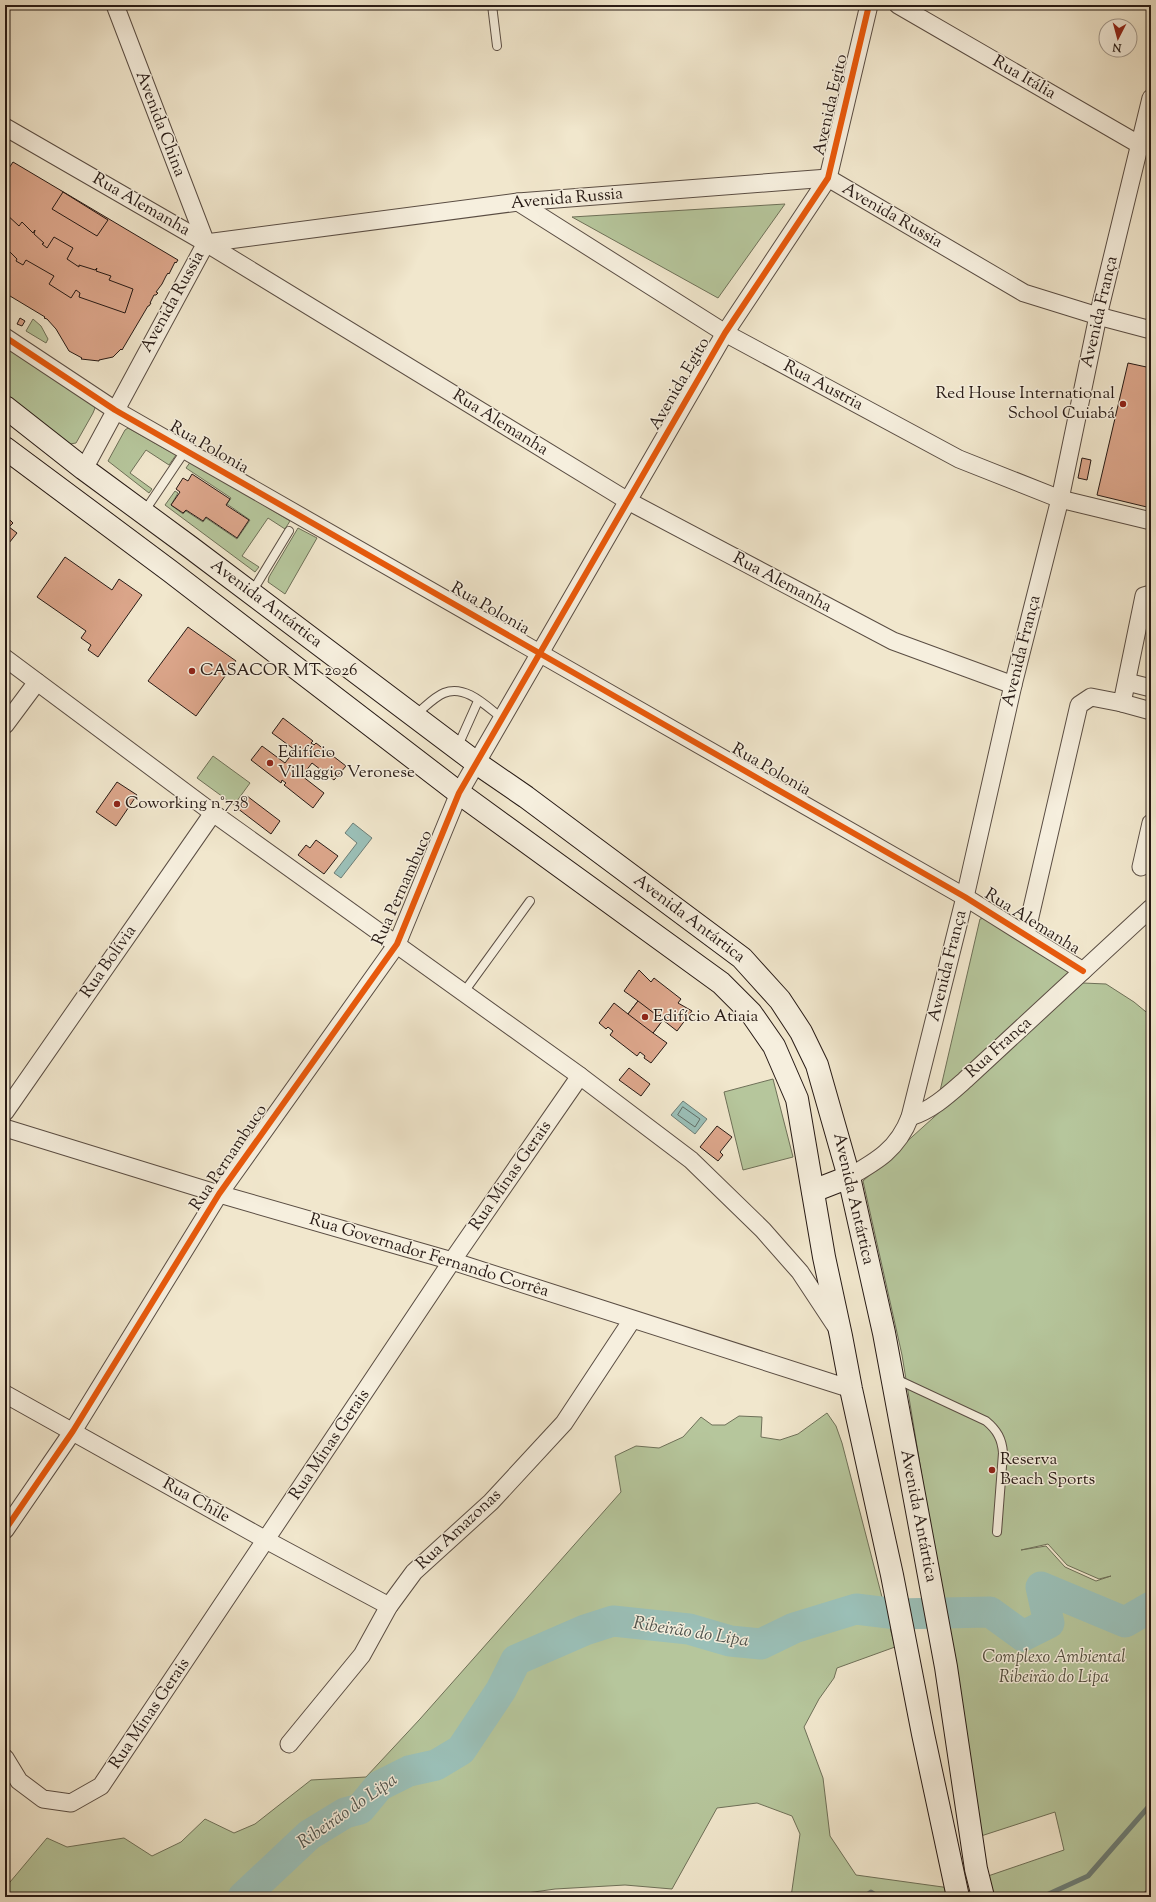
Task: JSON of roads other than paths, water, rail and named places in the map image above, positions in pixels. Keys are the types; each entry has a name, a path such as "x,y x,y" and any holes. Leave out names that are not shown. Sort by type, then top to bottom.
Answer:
{"main road":[{"name":"Avenida Antártica","path":"5,407 84,469 144,512 478,764 742,958 780,1000 801,1032 817,1065 849,1177 884,1333 928,1569 946,1667 976,1869 983,1897"},
{"name":"Avenida Antártica","path":"5,448 170,571 459,793 722,983 751,1013 774,1046 797,1099 824,1257 892,1575 958,1897"},
{"path":"170,571 190,547"},
{"path":"813,1192 849,1177"}],"street":[{"name":"Avenida China","path":"114,5 206,243"},
{"name":"Avenida Egito","path":"478,764 725,333 828,178 869,5"},
{"name":"Rua Itália","path":"898,5 1146,146"},
{"name":"Avenida França","path":"849,1177 893,1148 901,1138 910,1117 965,897 1012,685 1060,499 1098,316 1146,146 1151,98"},
{"name":"Rua Alemanha","path":"5,128 206,243 628,501 893,642 1012,685"},
{"name":"Avenida Russia","path":"84,469 206,243 518,202 828,178 1024,293 1098,316 1151,330"},
{"name":"Rua Austria","path":"518,202 725,333 959,459 1060,499 1151,521"},
{"name":"Rua Polonia","path":"5,337 115,410 185,451 965,897"},
{"path":"1122,703 1144,596 1151,594"},
{"path":"5,658 214,813 580,1076 691,1160 729,1195 763,1230 800,1272 822,1304 841,1336"},
{"path":"5,725 37,682"},
{"path":"1127,682 1151,688"},
{"name":"Rua Alemanha","path":"1026,934 1079,705 1091,697 1122,703 1151,711"},
{"name":"Rua Pernambuco","path":"5,1530 73,1431 219,1194 397,944 459,793 478,764"},
{"name":"Rua Bolívia","path":"5,1112 214,813"},
{"path":"1141,867 1151,823"},
{"name":"Rua Alemanha","path":"965,897 1083,971"},
{"name":"Rua França","path":"910,1117 922,1113 938,1103 1151,908"},
{"name":"Rua Minas Gerais","path":"5,1758 19,1781 43,1800 71,1803 101,1786 452,1261 580,1076"},
{"name":"Rua Governador Fernando Corrêa","path":"5,1128 219,1194 452,1261 851,1389"},
{"name":"Rua Amazonas","path":"289,1744 362,1655 389,1606 414,1572 491,1502 564,1423 632,1320"},
{"name":"Rua Chile","path":"5,1394 266,1540 389,1606"}],"lane":[{"path":"492,5 497,46"},
{"path":"144,512 185,451"},
{"path":"252,593 289,531"},
{"path":"414,716 443,693 453,690 466,692 503,719"},
{"path":"457,748 478,701"},
{"path":"464,992 530,901"},
{"path":"892,1377 986,1421 996,1429 1002,1441 1003,1453 997,1532"},
{"path":"1146,1897 1151,1893"}],"water":[{"path":"353,823 372,838 341,878 334,873 357,843 345,833"},
{"path":"683,1101 707,1119 695,1134 671,1115"}],"waterway":[{"name":"Ribeirão do Lipa","path":"243,1897 309,1835 345,1813 360,1809 379,1786 409,1771 436,1765 461,1750 501,1690 516,1660 585,1630 613,1621 689,1629 730,1641 761,1644 794,1628 856,1609 897,1614 990,1612 1023,1636 1049,1623 1041,1587 1125,1622 1151,1607"},
{"path":"1042,1897 1088,1876 1151,1804"},
{"path":"864,1897 871,1892 879,1897"}],"place":[{"name":"Red House International School Cuiabá","path":"1123,404"},
{"name":"CASACOR MT 2026","path":"192,671"},
{"name":"Edifício Villaggio Veronese","path":"270,763"},
{"name":"Coworking n°738","path":"117,804"},
{"name":"Edifício Atiaia","path":"645,1017"},
{"name":"Reserva Beach Sports","path":"992,1470"}],"park label":[{"name":"Complexo Ambiental Ribeirão do Lipa","path":"1054,1668"}]}
